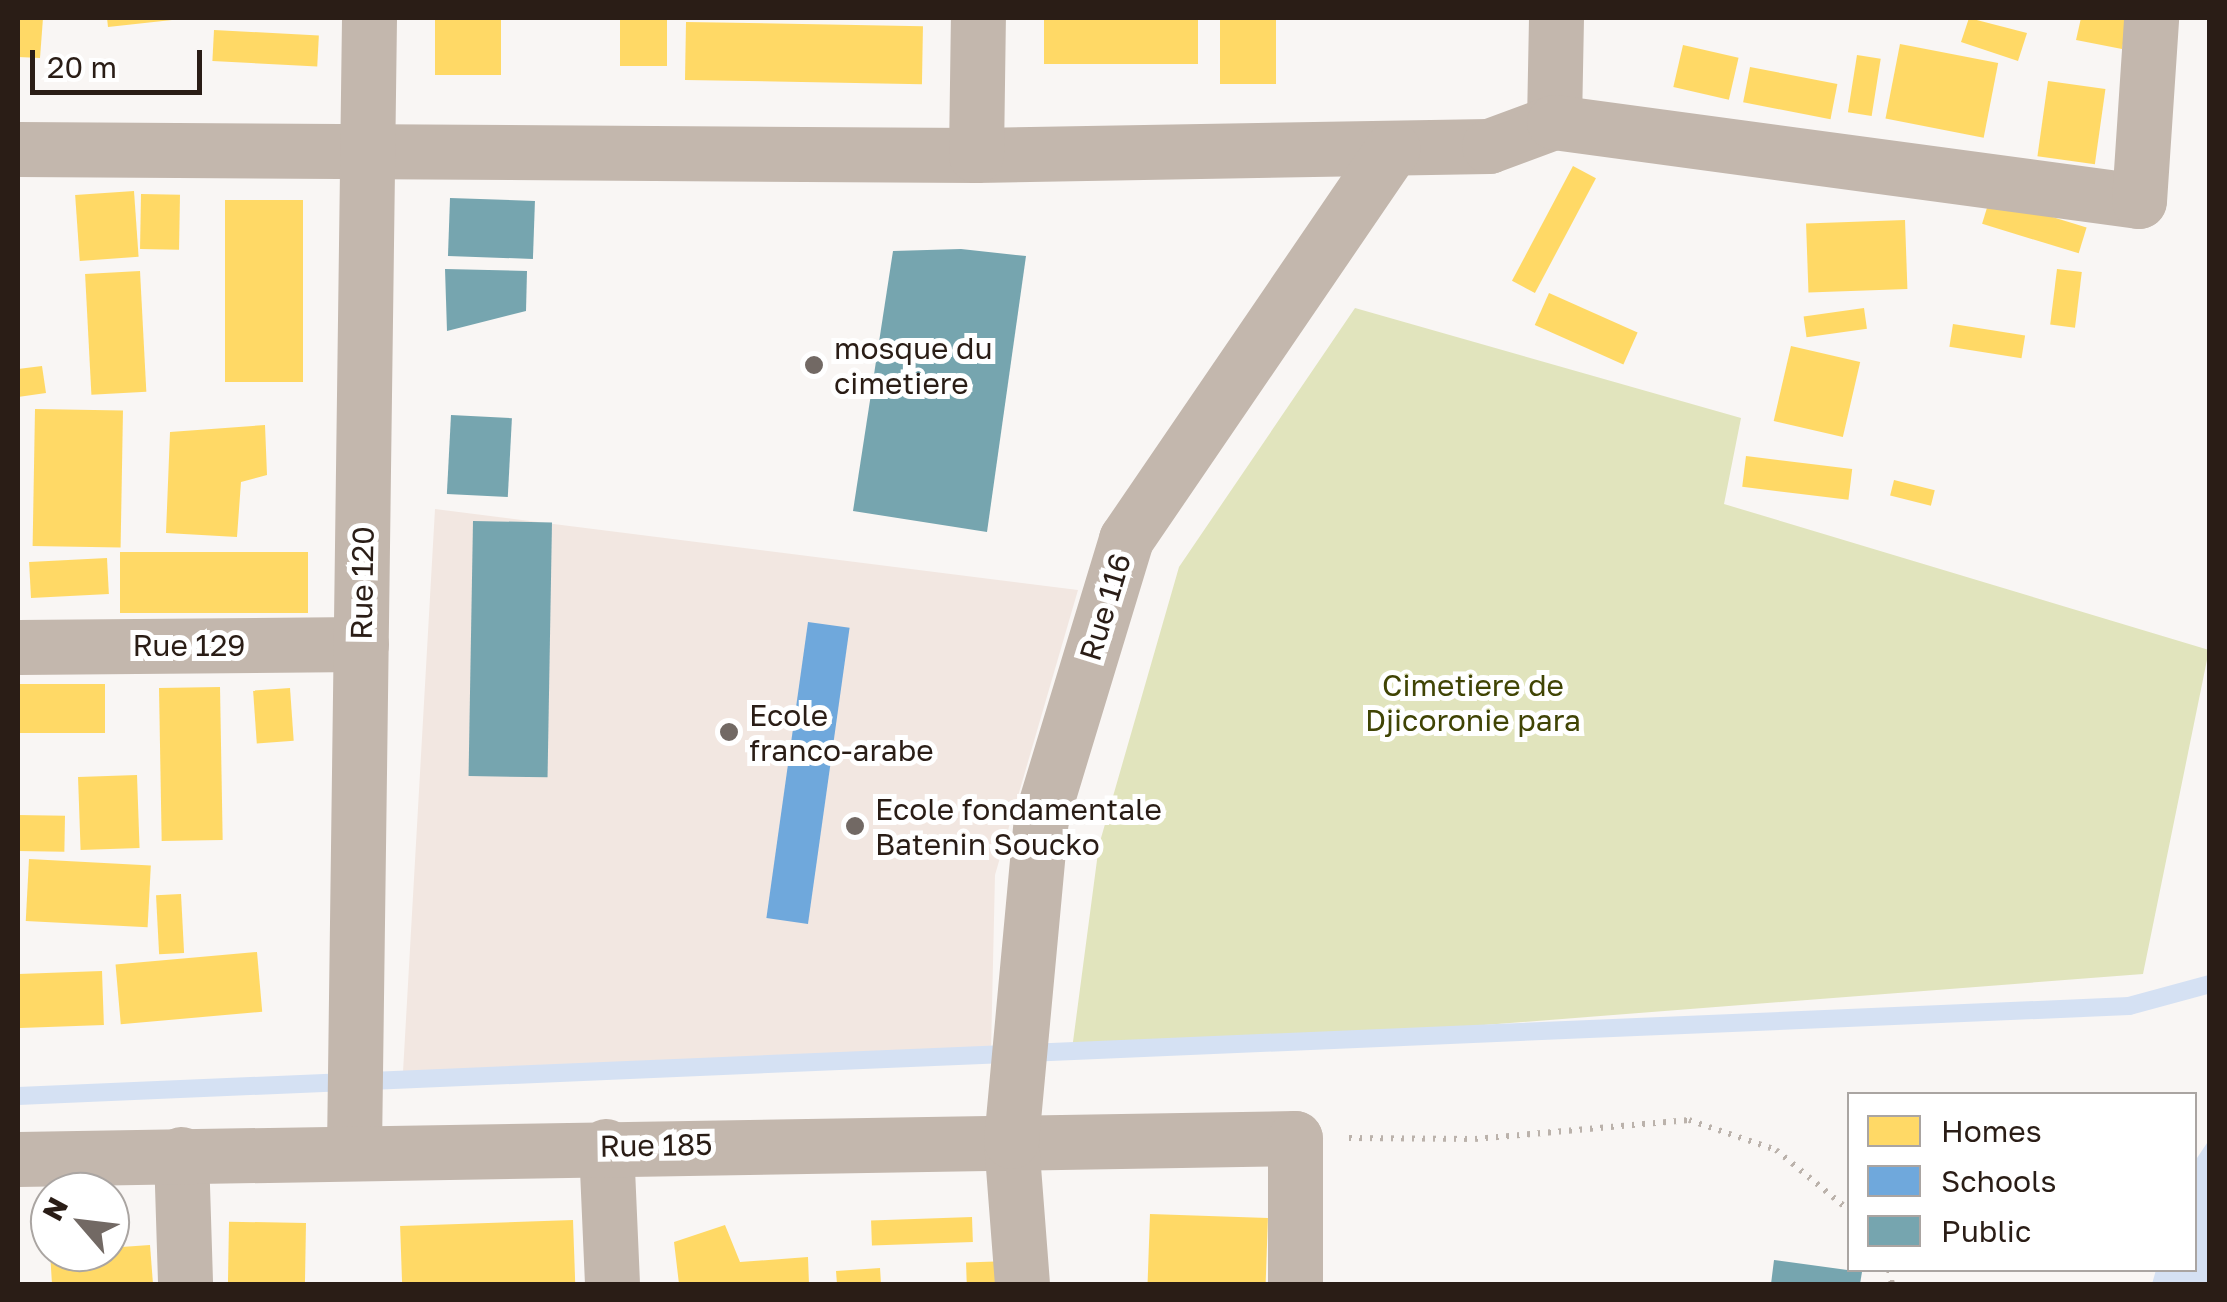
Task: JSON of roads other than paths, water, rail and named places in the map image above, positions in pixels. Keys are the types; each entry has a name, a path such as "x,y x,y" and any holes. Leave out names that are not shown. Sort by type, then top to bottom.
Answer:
{"street":[{"name":"Rue 120","path":"354,1149 370,18"},
{"path":"976,155 978,18"},
{"path":"1554,122 1556,18"},
{"path":"18,149 976,155 1394,148 1489,146 1554,122 2139,201 2151,18"},
{"name":"Rue 116","path":"1022,1284 1012,1141 1041,818 1126,539 1394,148"},
{"name":"Rue 129","path":"18,646 361,644"},
{"name":"Rue 185","path":"18,1159 354,1149 1296,1138 1296,1284"},
{"path":"606,1146 612,1284"},
{"path":"181,1154 185,1284"}],"water":[{"path":"2209,1140 2209,1284 2152,1284 2155,1272 2197,1272 2197,1158"}],"waterway":[{"path":"18,1096 2129,1006 2210,984"}],"place":[{"name":"mosque du cimetiere","path":"814,365"},
{"name":"Ecole franco-arabe","path":"729,732"},
{"name":"Ecole fondamentale Batenin Soucko","path":"855,826"}],"park label":[{"name":"Cimetiere de Djicoronie para","path":"1473,702"}]}
